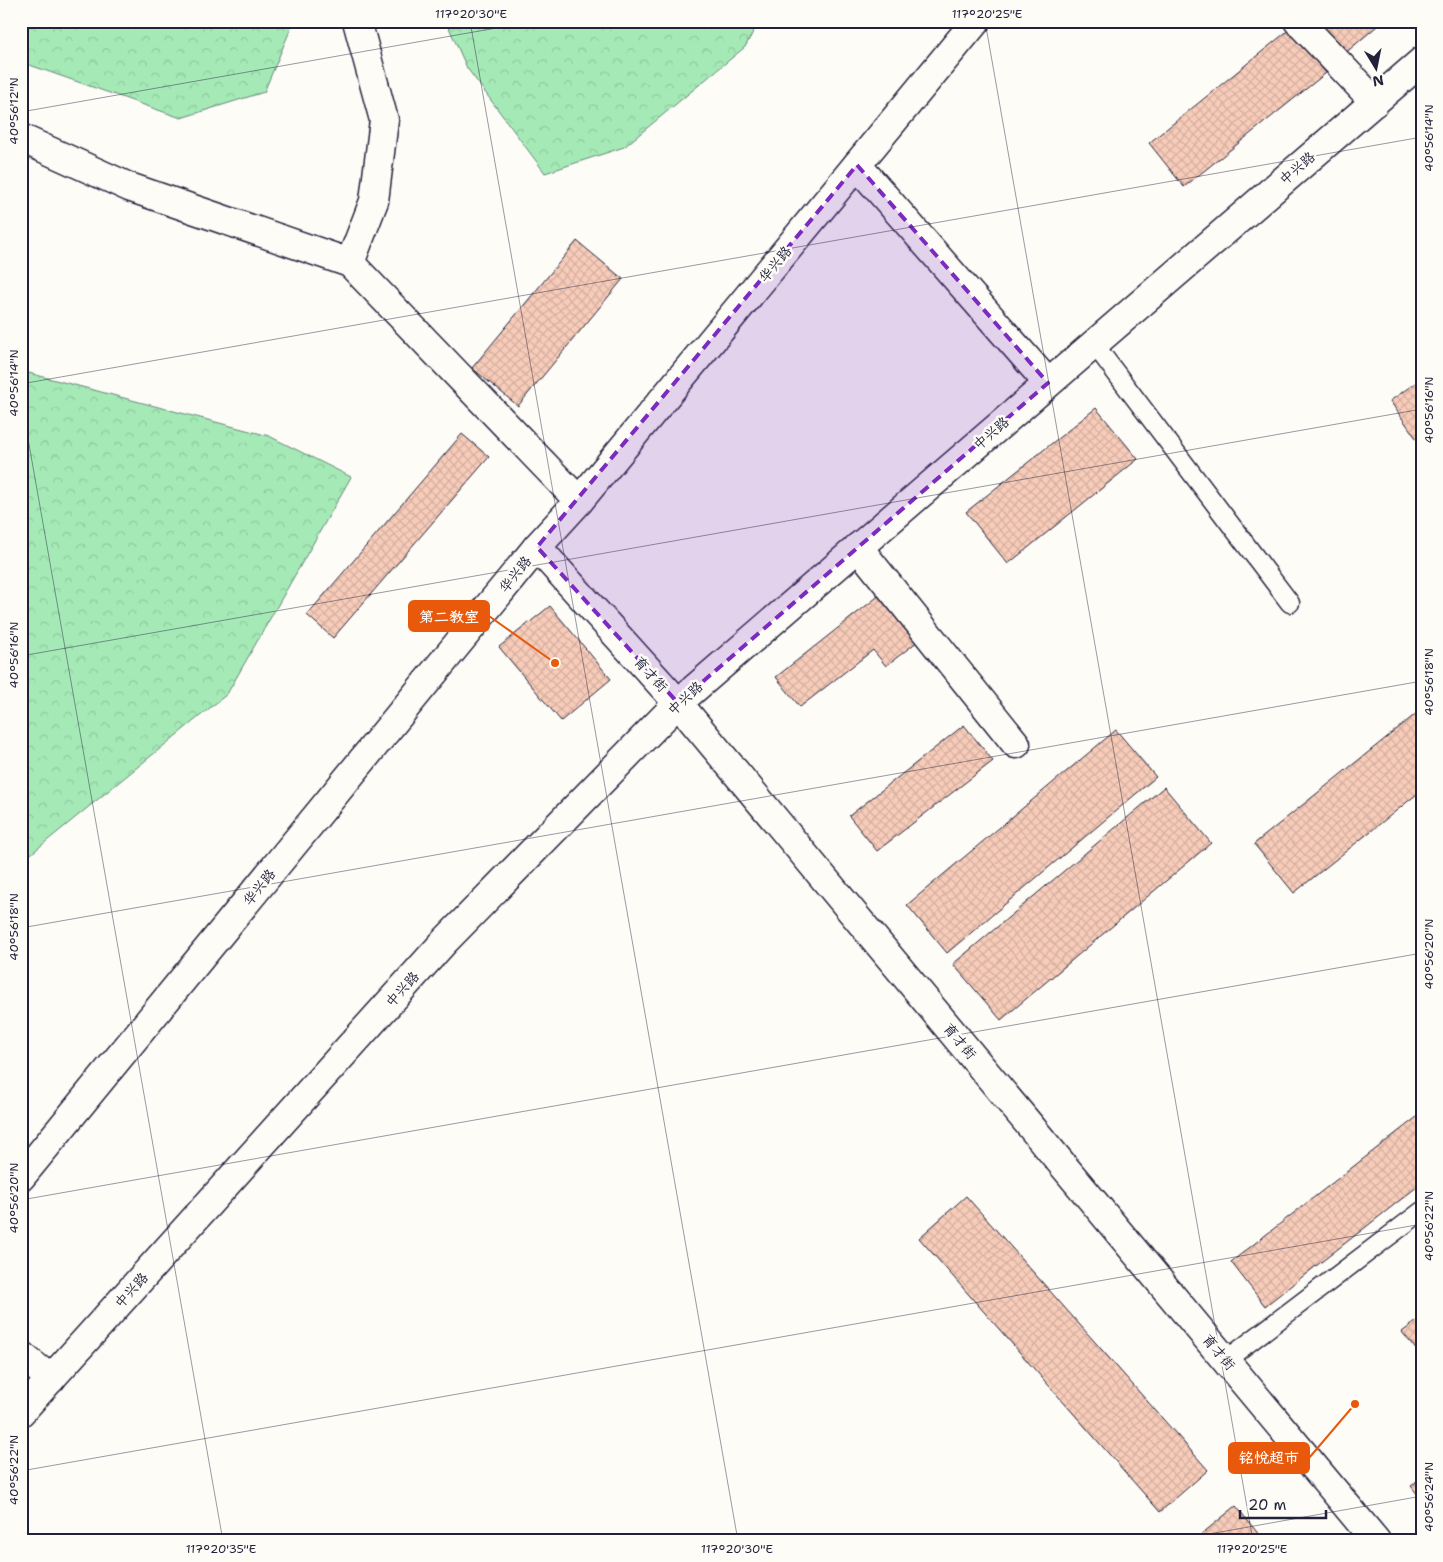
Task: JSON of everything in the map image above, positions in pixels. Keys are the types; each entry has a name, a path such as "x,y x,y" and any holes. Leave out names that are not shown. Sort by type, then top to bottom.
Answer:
{"street":[{"path":"350,263 374,201 384,120 357,21"},
{"name":"华兴路","path":"21,1177 537,547 579,501 976,21"},
{"path":"1298,21 1375,102"},
{"name":"中兴路","path":"21,1412 444,942 678,703 1375,102 1419,69"},
{"path":"21,138 129,187 350,263 579,501"},
{"path":"857,166 1048,383"},
{"name":"育才街","path":"537,547 678,703 1376,1541"},
{"path":"858,548 1016,744"},
{"path":"21,1356 51,1379"}],"lane":[{"path":"1094,344 1290,603"},
{"path":"1226,1360 1422,1211"}],"highlighted area":[{"path":"857,165 1048,383 678,703 537,547"}],"green space":[{"path":"21,21 294,21 264,92 181,118 21,62"},
{"path":"446,21 759,21 745,47 624,147 545,173 467,68"},
{"path":"21,371 269,436 351,477 227,694 21,862"}],"building":[{"path":"1314,21 1383,21 1343,55"},
{"path":"1290,29 1326,73 1184,187 1149,143"},
{"path":"577,241 623,279 518,406 472,368"},
{"path":"1422,378 1422,438 1418,441 1390,401"},
{"path":"1096,408 1138,459 1008,564 966,512"},
{"path":"462,434 489,457 333,638 307,615"},
{"path":"881,594 918,641 886,666 873,650 800,707 776,677"},
{"path":"550,606 611,679 561,721 499,647"},
{"path":"1422,709 1422,790 1294,893 1254,844"},
{"path":"964,725 993,761 877,851 849,816"},
{"path":"1116,730 1156,777 947,953 907,905"},
{"path":"1164,787 1211,843 1001,1020 953,964"},
{"path":"1422,1113 1422,1183 1265,1306 1231,1262"},
{"path":"966,1196 1208,1470 1160,1512 919,1238"},
{"path":"1422,1317 1422,1357 1402,1332"},
{"path":"1422,1478 1422,1500 1411,1486"},
{"path":"1236,1506 1264,1541 1193,1541"}],"place":[{"name":"第二教室","path":"555,663"},
{"name":"铭悦超市","path":"1355,1404"}]}
